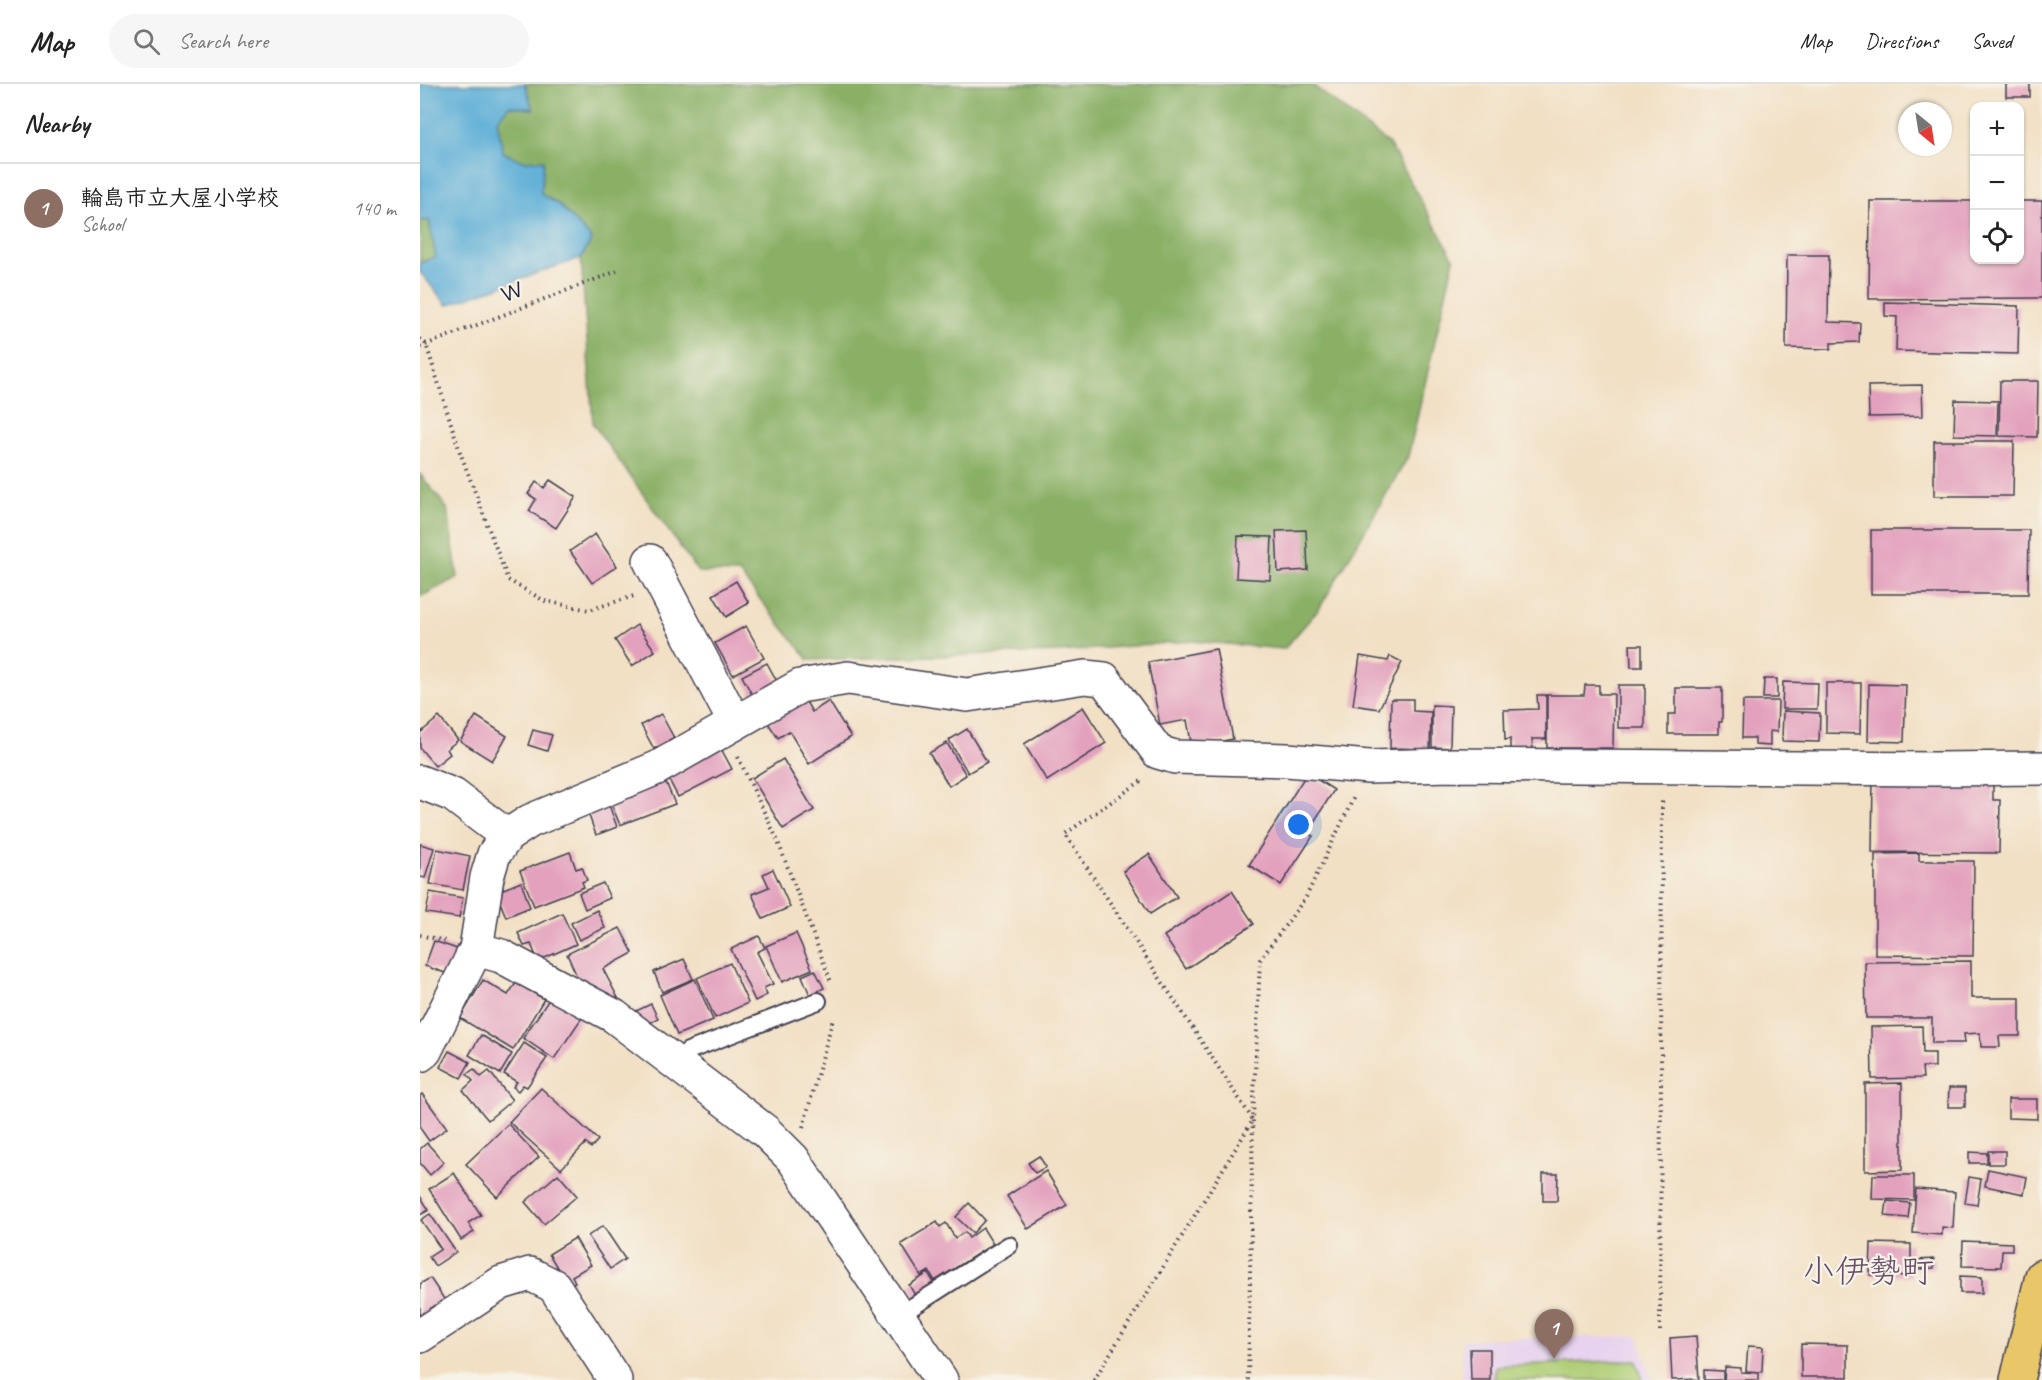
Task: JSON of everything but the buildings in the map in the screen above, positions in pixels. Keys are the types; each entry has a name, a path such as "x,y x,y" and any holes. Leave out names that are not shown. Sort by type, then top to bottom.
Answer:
{"highway":[{"path":"2017,1380 2042,1276"}],"street":[{"path":"657,574 730,726"},
{"path":"420,1055 425,1051 476,948 487,877 494,854 507,836 530,821 657,768 800,686 848,678 967,695 1085,676 1104,679 1158,752 1175,757 1287,760 1368,767 1453,765 2042,768"},
{"path":"420,782 453,795 507,836"},
{"path":"476,948 501,956 614,1017 765,1131 793,1159 941,1380"},
{"path":"420,1336 501,1283 530,1274 554,1286 615,1380"}],"lane":[{"path":"674,1063 688,1050 818,1001"},
{"path":"898,1316 1009,1245"}],"path":[{"name":"ｗ","path":"420,347 617,271"},
{"path":"420,339 426,344 460,452 508,580 544,601 589,610 657,574"},
{"path":"730,726 777,839 835,992"},
{"path":"1175,757 1065,834 1252,1119"},
{"path":"1660,1331 1663,766"},
{"path":"1248,1380 1252,1119 1260,960 1306,897 1368,767"},
{"path":"793,1159 834,1017"},
{"path":"1094,1380 1252,1119"}],"shaded area":[{"path":"1638,1336 1653,1380 1462,1380 1462,1339"}],"green space":[{"path":"525,84 1311,84 1389,144 1454,259 1408,457 1319,609 1284,649 1192,641 1059,652 809,660 739,573 698,572 593,424 581,258 592,239 558,204 541,194 523,161 503,153 497,120 509,106 533,109"},
{"path":"429,219 436,257 420,263 420,221"},
{"path":"420,474 447,508 458,577 420,597"},
{"path":"1636,1360 1643,1380 1494,1380 1496,1366"}],"water":[{"path":"420,84 525,84 533,109 509,106 497,120 503,152 523,161 544,160 541,194 558,204 592,239 581,258 447,305 420,272 420,263 436,257 429,220 420,221"}],"place":[{"name":"輪島市立大屋小学校","path":"1554,1359"}],"district":[{"name":"小伊勢町","path":"1868,1270"}]}
